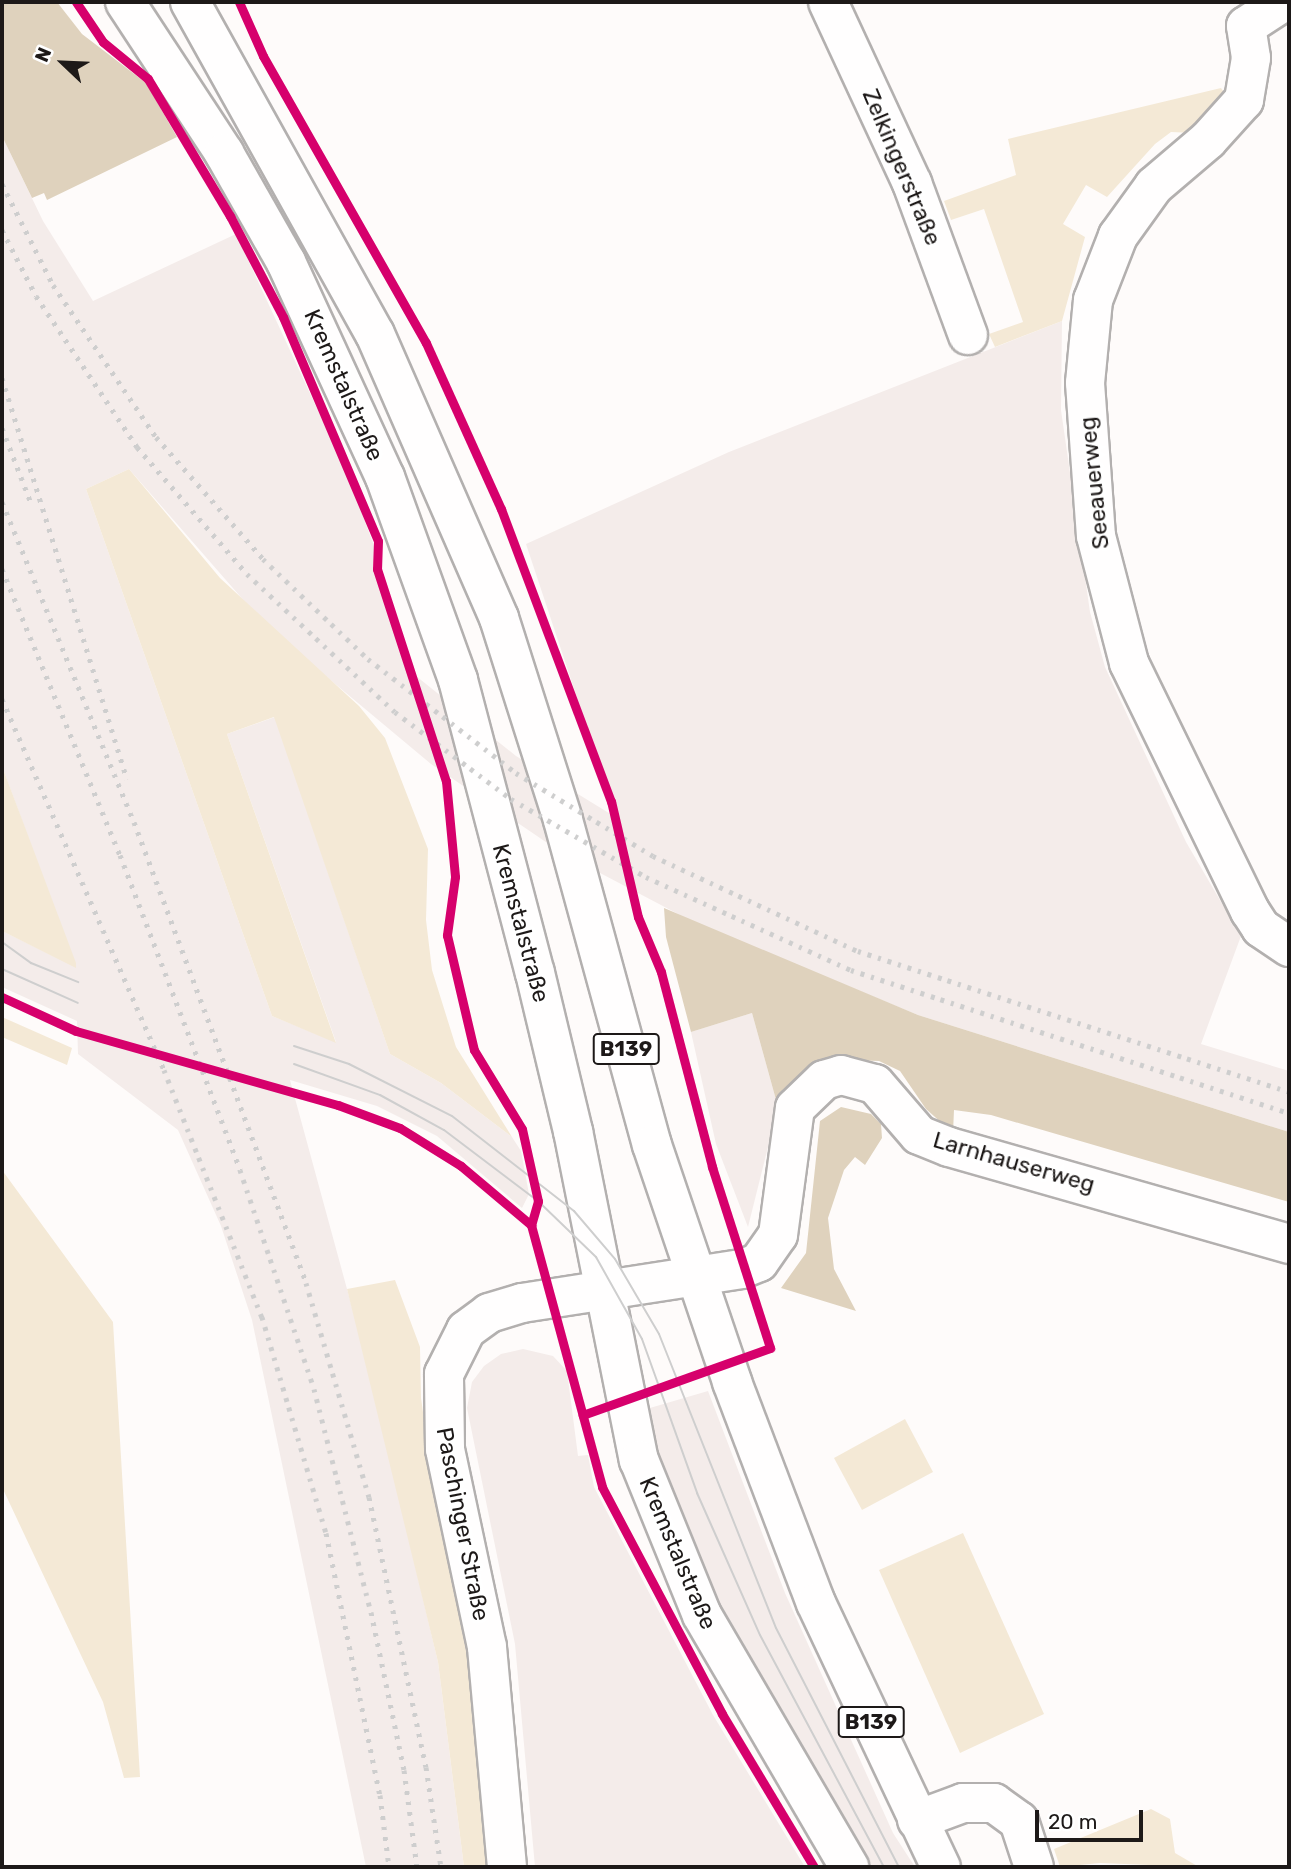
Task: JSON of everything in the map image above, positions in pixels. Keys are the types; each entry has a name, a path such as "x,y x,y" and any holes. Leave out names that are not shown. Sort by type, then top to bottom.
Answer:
{"main road":[{"name":"Kremstalstraße","path":"125,2 218,142 286,262 386,477 458,680 560,1073 623,1400 659,1518 716,1640 849,1867"},
{"name":"Kremstalstraße","path":"190,2 375,334 499,618 563,820 652,1144 697,1276 806,1578 917,1821 941,1867"},
{"name":"Zelkingerstraße","path":"828,2 912,183 968,335"},
{"name":"Seeauerweg","path":"1283,2 1238,14 1251,58 1244,100 1139,203 1103,269 1085,341 1084,383 1096,536 1129,663 1250,912 1261,928 1289,947"},
{"name":"Larnhauserweg","path":"602,1291 742,1269 771,1250 784,1202 788,1135 795,1108 824,1080 841,1075 875,1084 919,1135 949,1147 1289,1244"},
{"name":"Paschinger Straße","path":"507,1867 487,1647 445,1449 444,1374 459,1339 489,1313 602,1291"},
{"path":"917,1821 963,1802 994,1803 1019,1821 1034,1867"}],"shaded area":[{"path":"2,2 57,2 82,34 146,83 177,137 47,200 44,193 32,198 2,136"},
{"path":"1221,88 1226,95 1193,133 1171,132 1155,144 1107,197 1086,185 1063,224 1085,237 1062,321 995,347 989,334 1023,322 984,209 951,220 944,201 1016,175 1008,139"},
{"path":"2,136 43,221 93,301 236,234 346,471 373,543 406,668 516,756 617,818 526,544 729,452 1062,321 1061,410 1090,612 1105,667 1186,842 1241,936 1201,1044 1289,1071 1289,1132 918,1015 699,925 562,853 431,764 267,627 129,469 86,489 272,1016 336,1042 227,734 275,717 390,1054 441,1083 512,1137 521,1151 529,1194 522,1208 437,1136 377,1106 290,1080 365,1355 438,1662 464,1867 366,1867 252,1320 221,1226 178,1130 78,1054 77,1021 2,987 2,931 76,967 2,766"},
{"path":"129,469 220,578 359,706 385,738 428,849 426,920 432,970 456,1047 512,1137 441,1083 390,1054 274,717 227,734 336,1043 272,1016 86,489"},
{"path":"2,766 76,963 76,968 2,931"},
{"path":"664,908 918,1015 1289,1132 1289,1202 991,1115 954,1110 953,1133 926,1109 900,1071 879,1061 825,1059 800,1076 778,1107 752,1013 691,1032 666,937"},
{"path":"752,1013 778,1107 748,1227 716,1144 691,1032"},
{"path":"2,1017 72,1048 67,1065 2,1037"},
{"path":"841,1107 871,1114 881,1124 882,1138 865,1165 855,1157 844,1170 828,1218 834,1269 856,1311 781,1288 806,1253 820,1121"},
{"path":"2,1170 113,1322 140,1777 124,1778 103,1702 2,1487"},
{"path":"395,1280 420,1347 421,1398 433,1484 473,1663 491,1867 464,1867 438,1662 347,1289"},
{"path":"523,1349 553,1356 567,1371 578,1456 588,1455 594,1487 713,1715 805,1867 535,1867 515,1644 467,1408 472,1382 484,1366 501,1354"},
{"path":"708,1391 785,1593 893,1833 915,1867 869,1867 748,1666 689,1537 643,1410"},
{"path":"905,1419 933,1472 862,1510 834,1458"},
{"path":"963,1533 1044,1714 960,1753 879,1570"},
{"path":"1151,1809 1170,1819 1175,1853 1199,1867 1100,1863 1060,1867 1054,1849"}],"tram line":[{"path":"2,942 31,963 78,982"},
{"path":"2,969 78,1003"},
{"path":"294,1046 349,1064 452,1116 574,1211 615,1259 659,1334 776,1628 899,1867"},
{"path":"294,1064 380,1095 444,1130 538,1201 596,1257 642,1339 697,1493 760,1635 884,1867"}],"railway":[{"path":"2,184 53,285 156,437 263,559 368,659 516,773 653,856 858,951 1289,1092"},
{"path":"2,230 36,296 137,447 247,574 395,712 511,799 646,877 851,970 1289,1113"},
{"path":"2,378 127,779"},
{"path":"2,428 31,503"},
{"path":"2,502 134,822 306,1283 369,1497 426,1767 441,1867"},
{"path":"2,569 120,855 240,1170 314,1389 371,1612 404,1770 417,1867"},
{"path":"2,699 164,1070 262,1317 326,1533 380,1795 389,1867"}],"cycle path":[{"path":"76,2 103,42 148,79 230,216 283,317 378,541 377,569 446,781 455,877 447,935 474,1050 522,1129 538,1201 531,1225"},
{"path":"239,2 263,56 426,343 501,509 611,801 638,917 661,972 712,1167 770,1348 583,1415"},
{"path":"2,997 76,1031 338,1105 400,1128 461,1166 531,1225 602,1487 722,1714 814,1867"}]}
